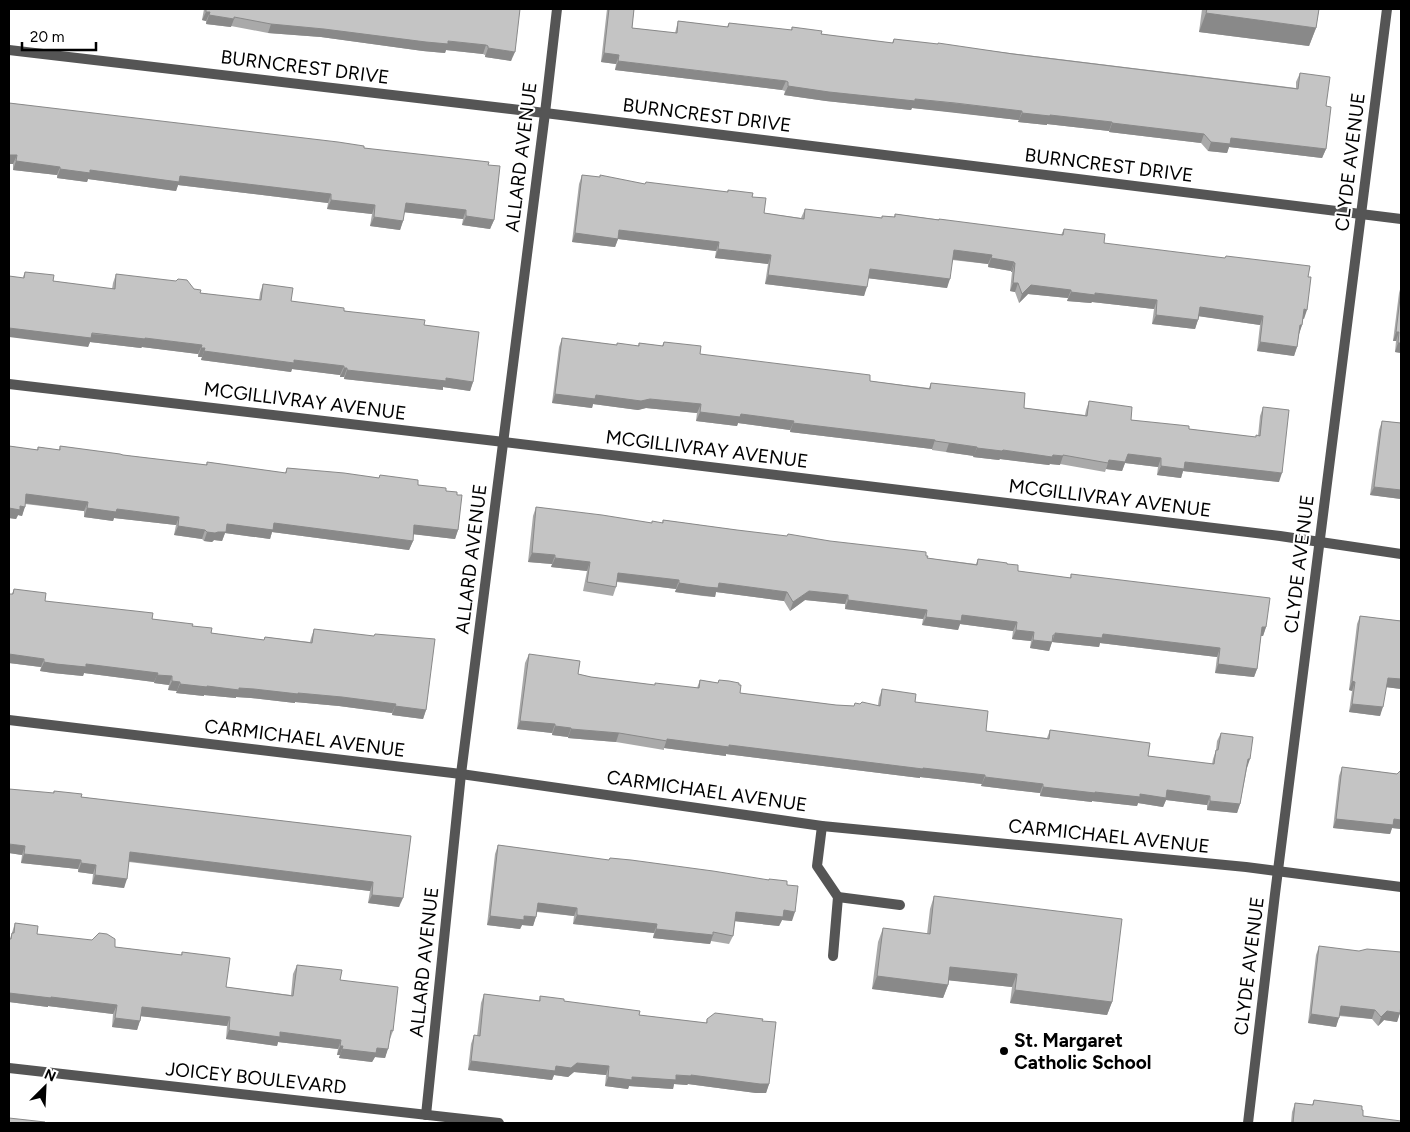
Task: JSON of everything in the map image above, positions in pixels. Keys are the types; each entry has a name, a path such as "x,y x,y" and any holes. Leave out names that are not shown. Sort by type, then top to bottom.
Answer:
{"street":[{"name":"ALLARD AVENUE","path":"426,1115 462,774 545,112 556,9"},
{"name":"CLYDE AVENUE","path":"1248,1123 1387,9"},
{"name":"BURNCREST DRIVE","path":"9,50 545,112 1401,219"},
{"name":"MCGILLIVRAY AVENUE","path":"9,384 1270,535 1401,554"},
{"name":"CARMICHAEL AVENUE","path":"9,720 462,774 822,826 1278,871 1401,887"},
{"path":"822,826 817,866 838,897 834,956"},
{"path":"838,897 900,905"},
{"name":"JOICEY BOULEVARD","path":"9,1068 498,1123"}],"building":[{"path":"206,9 520,9 515,52 488,48 486,45 448,41 448,44 426,42 271,24 234,17 234,19 209,15 210,12 206,12"},
{"path":"609,9 634,9 632,28 677,33 678,21 728,27 729,23 792,30 792,27 822,31 821,34 893,43 894,39 938,43 1298,89 1300,73 1330,77 1326,106 1331,107 1326,149 1231,138 1230,144 1211,142 1204,134 1022,113 1022,111 955,103 829,92 788,86 786,81 618,61 619,55 604,53"},
{"path":"1207,9 1319,9 1316,28 1206,13"},
{"path":"9,103 489,162 488,165 500,166 494,220 466,216 466,210 406,203 403,221 374,217 375,205 331,200 331,194 180,176 179,182 90,170 90,173 16,161 17,155 9,155"},
{"path":"582,175 600,177 600,175 645,184 646,182 728,192 728,190 753,193 752,197 766,198 764,213 804,219 805,209 882,218 882,216 895,217 895,214 1063,235 1064,229 1105,234 1104,243 1310,266 1308,277 1311,277 1307,310 1304,309 1297,347 1260,342 1263,316 1200,307 1198,320 1156,315 1157,300 1095,293 1095,295 1031,285 1022,294 1018,283 1013,283 1015,263 991,258 992,255 954,250 950,279 870,269 867,287 768,275 771,255 718,249 719,242 619,230 618,239 575,233"},
{"path":"25,272 54,275 53,281 115,289 116,274 176,281 178,279 187,280 194,289 201,290 200,293 261,300 263,284 293,288 291,301 344,308 344,311 425,320 424,325 479,332 473,382 446,378 446,381 347,370 344,366 294,360 294,363 204,351 205,348 201,348 202,345 145,338 92,333 91,338 9,328 9,276 24,278"},
{"path":"1401,290 1401,343 1398,343 1399,332 1396,332"},
{"path":"562,338 617,345 617,343 639,346 639,343 663,346 664,342 701,346 700,354 870,375 870,381 930,389 931,383 1025,393 1024,408 1087,416 1089,401 1132,407 1131,420 1189,426 1189,429 1256,437 1256,435 1260,436 1263,407 1289,410 1282,473 1185,462 1184,469 1161,466 1161,458 1128,454 1125,462 1109,460 1108,463 1063,455 1053,455 1052,457 977,448 935,440 793,423 794,421 741,414 740,417 700,412 701,404 650,399 641,401 596,395 595,399 555,394"},
{"path":"1382,421 1401,423 1401,490 1374,487"},
{"path":"9,446 38,450 38,447 60,450 60,446 207,465 207,462 286,473 287,468 379,478 380,475 418,480 418,485 446,488 446,491 457,492 457,495 462,495 458,530 414,525 413,541 274,523 273,530 227,524 226,532 215,533 178,526 179,517 117,509 116,512 87,508 88,502 26,494 25,507 20,506 20,510 9,508"},
{"path":"536,507 652,523 652,521 663,523 663,520 926,552 927,558 977,565 978,559 1007,563 1018,565 1018,571 1071,578 1071,574 1270,598 1266,627 1262,627 1257,669 1218,664 1220,648 1103,634 1102,638 1055,633 1052,642 1033,640 1034,632 1016,630 1017,622 962,615 961,621 926,617 927,610 848,600 848,595 809,591 793,602 787,592 719,583 718,588 706,587 679,583 679,580 618,573 616,587 587,582 590,562 555,558 555,555 532,553"},
{"path":"14,589 46,593 45,601 153,613 152,619 212,628 211,633 264,640 265,637 312,643 314,629 374,636 375,634 435,639 426,710 342,697 180,684 180,682 172,681 172,676 157,675 158,673 86,664 86,667 56,664 44,662 44,659 9,654 9,594 13,594"},
{"path":"1360,616 1401,621 1401,679 1388,678 1383,707 1352,704 1355,682 1352,681"},
{"path":"529,654 580,661 578,674 591,677 699,688 700,680 718,683 719,680 729,681 741,685 740,693 836,705 854,706 855,703 860,704 862,702 880,706 882,689 916,694 915,702 988,711 986,731 1049,739 1050,730 1150,743 1148,756 1214,764 1221,733 1253,737 1240,804 1210,801 1210,796 1167,790 1166,798 1140,794 1140,797 1095,793 1043,787 1043,784 985,777 985,775 729,745 729,747 667,739 667,741 619,733 571,729 555,726 555,724 520,721"},
{"path":"1342,767 1397,774 1400,771 1401,820 1394,819 1393,825 1336,819"},
{"path":"9,789 82,794 81,797 411,836 403,898 372,895 373,882 130,852 127,879 95,875 96,865 81,863 81,860 24,854 25,846 9,844"},
{"path":"498,845 609,860 610,858 631,860 787,881 787,885 798,886 795,912 784,910 783,917 736,912 733,936 713,932 713,935 656,929 657,924 577,915 577,908 538,903 536,917 524,916 524,920 490,916"},
{"path":"934,896 1122,919 1112,1002 1015,990 1017,974 950,967 948,985 877,976 883,928 930,934"},
{"path":"15,923 38,926 37,934 92,940 99,933 107,934 115,939 115,947 182,955 182,952 230,958 226,987 293,996 297,965 342,970 340,980 398,987 393,1031 391,1030 388,1049 377,1048 376,1053 342,1049 343,1046 340,1046 341,1040 280,1032 280,1037 229,1030 230,1017 142,1007 140,1021 115,1018 117,1005 9,993 9,939 11,939 12,933 14,933"},
{"path":"1319,946 1359,951 1367,949 1401,952 1400,1013 1387,1011 1381,1017 1375,1010 1341,1006 1339,1018 1311,1014"},
{"path":"484,994 540,1001 540,996 564,999 564,1001 640,1011 639,1015 707,1023 707,1019 715,1013 776,1022 769,1084 691,1075 676,1075 676,1080 632,1077 632,1080 608,1077 609,1066 577,1063 571,1068 556,1066 555,1071 471,1061 474,1035 480,1036"},
{"path":"1314,1100 1362,1106 1363,1116 1401,1121 1401,1123 1293,1123 1295,1103 1313,1105"},
{"path":"9,1118 45,1122 45,1123 9,1123"}],"place":[{"name":"St. Margaret Catholic School","path":"1004,1051"}]}
